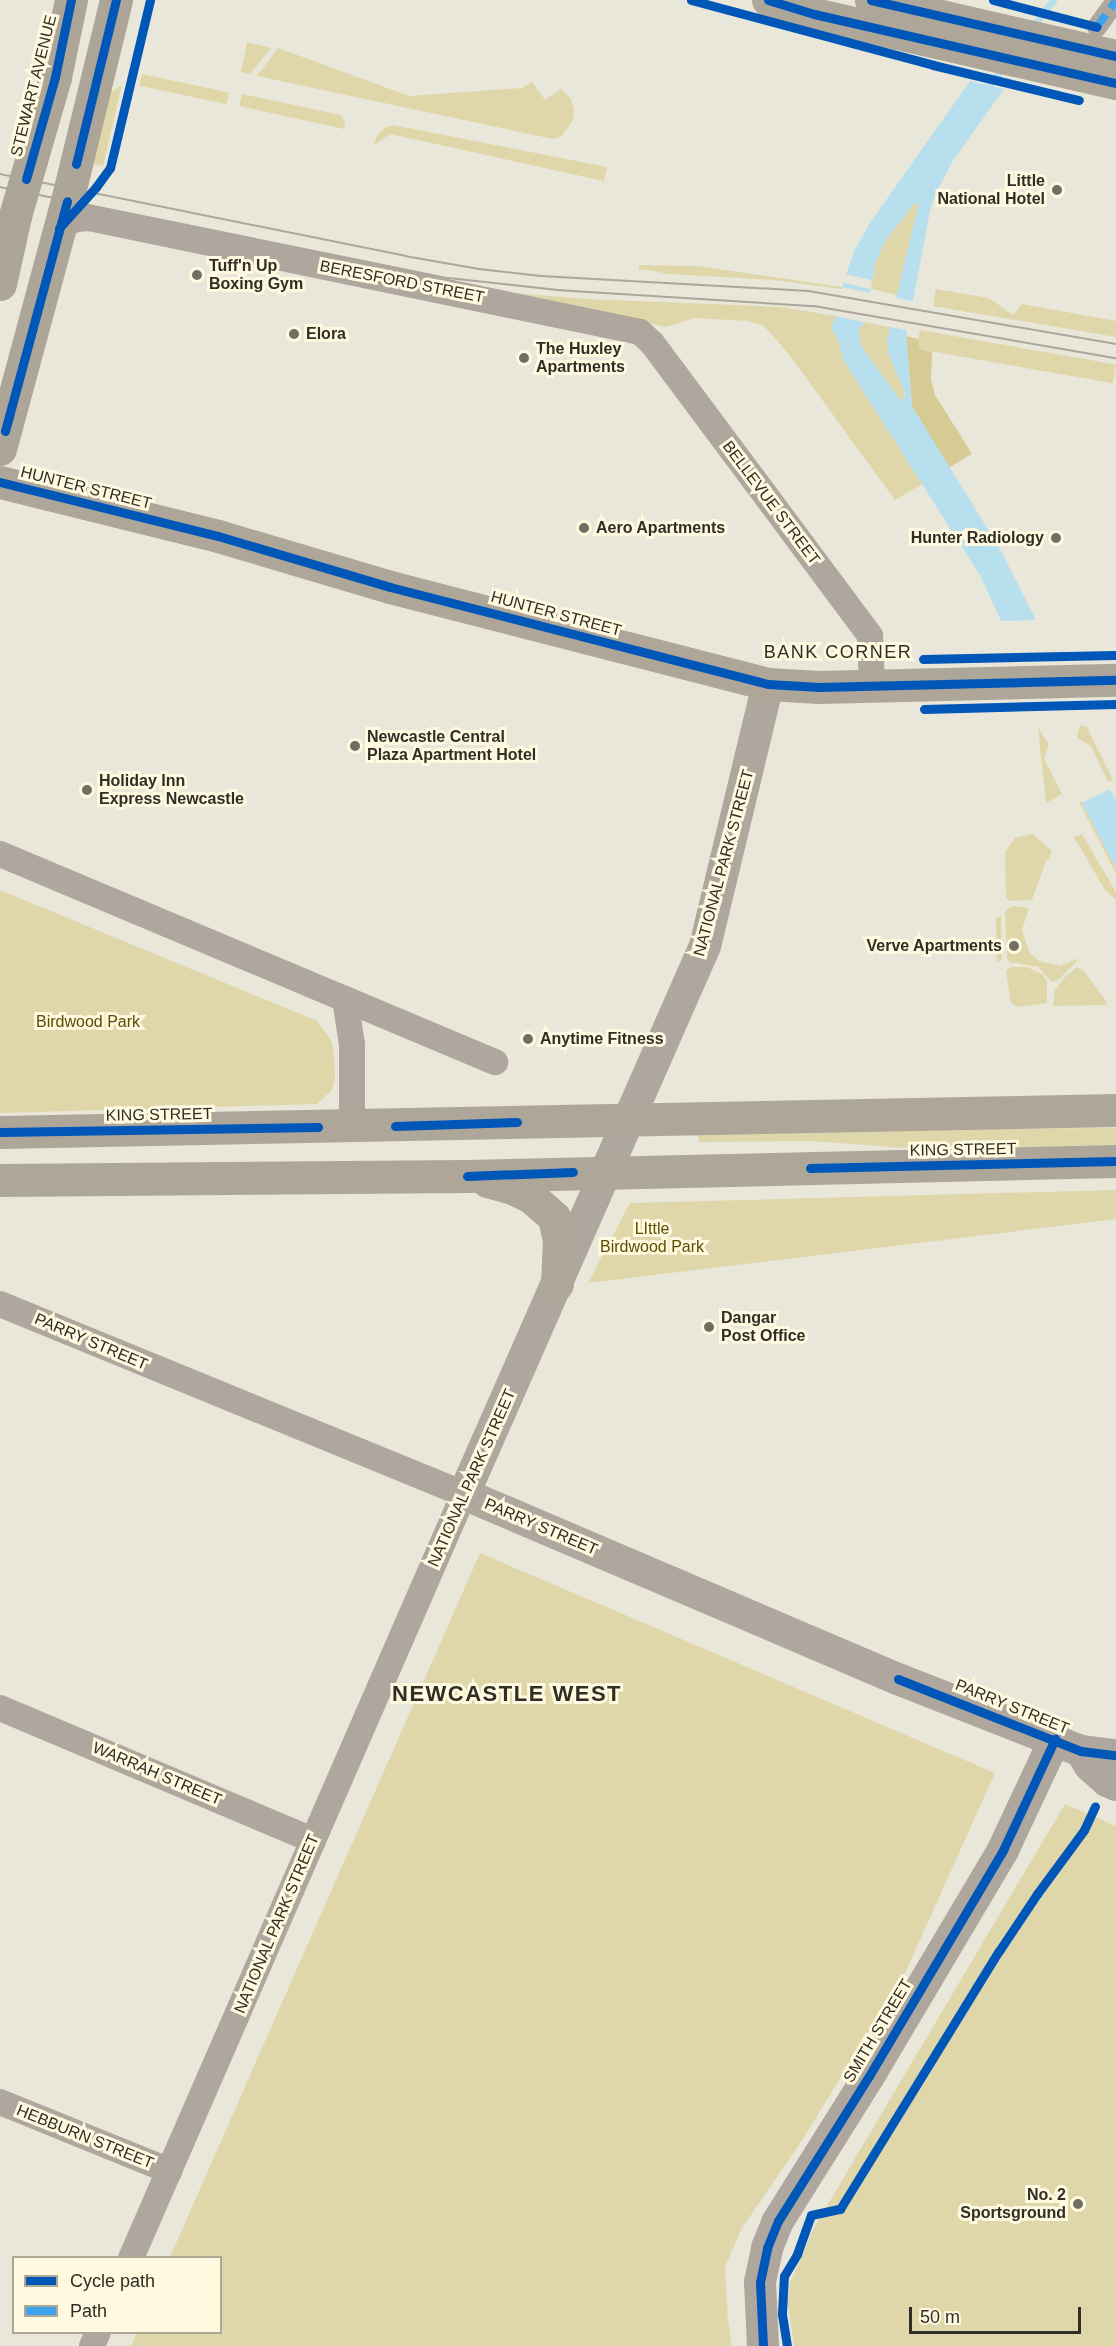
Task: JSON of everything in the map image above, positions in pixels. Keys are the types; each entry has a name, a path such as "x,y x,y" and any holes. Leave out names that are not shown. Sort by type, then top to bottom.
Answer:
{"highway":[{"name":"STEWART AVENUE","path":"0,284 15,216 55,77 71,0"},
{"path":"0,449 59,228 116,0"}],"main road":[{"path":"768,0 814,14 989,39 1048,52 1116,56"},
{"path":"871,0 989,39"},
{"path":"1048,52 1116,83"},
{"name":"HUNTER STREET","path":"0,482 218,536 390,586 768,684 872,686 1116,680"},
{"name":"KING STREET","path":"0,1132 352,1127 629,1118 1116,1110"},
{"name":"KING STREET","path":"9,1183 467,1176 1116,1161"},
{"path":"467,1176 510,1187 531,1197 554,1217 559,1240 557,1284"}],"street":[{"path":"1097,27 1116,2"},
{"name":"BERESFORD STREET","path":"59,228 76,219 89,218 640,332"},
{"name":"BELLEVUE STREET","path":"640,332 651,342 870,636 872,686"},
{"name":"NATIONAL PARK STREET","path":"132,2256 705,946 768,684"},
{"path":"0,854 495,1062"},
{"path":"345,999 352,1045 352,1127"},
{"name":"PARRY STREET","path":"0,1304 464,1494 898,1679 1068,1745 1116,1755"},
{"name":"WARRAH STREET","path":"0,1708 313,1840"},
{"name":"PARRY STREET","path":"1068,1745 1107,1781 1116,1785"},
{"name":"SMITH STREET","path":"763,2346 760,2282 767,2248 778,2221 870,2076 1003,1850 1068,1745"},
{"name":"HEBBURN STREET","path":"0,2102 170,2171"}],"green space":[{"path":"247,42 271,48 250,74 241,72"},
{"path":"278,48 409,96 522,88 532,82 545,100 561,89 571,99 574,111 572,122 561,137 553,139 257,76"},
{"path":"142,74 229,93 227,104 140,86"},
{"path":"122,85 103,166 91,163 110,93"},
{"path":"242,94 341,115 345,123 344,129 239,106"},
{"path":"393,125 607,167 604,181 390,134 373,146 378,134 386,127"},
{"path":"914,203 920,203 898,295 871,289 875,264 885,241"},
{"path":"639,265 698,266 842,287 842,289 774,280 670,274 639,269"},
{"path":"936,289 989,298 1013,315 1022,304 1116,321 1116,337 933,306"},
{"path":"503,292 587,299 780,307 836,316 831,327 839,342 844,361 922,484 895,500 788,353 763,325 747,321 695,318 666,327"},
{"path":"864,322 890,327 888,352 905,398 900,400 860,344 859,330"},
{"path":"920,330 1116,365 1113,383 917,349"},
{"path":"1080,725 1087,727 1113,780 1108,782 1091,746 1077,738"},
{"path":"1038,728 1049,744 1044,759 1062,794 1046,803"},
{"path":"1081,801 1116,868 1116,874 1079,802"},
{"path":"1033,834 1052,851 1032,900 1009,901 1006,897 1005,852 1015,838"},
{"path":"1082,834 1116,892 1116,900 1105,890 1074,837"},
{"name":"Birdwood Park","path":"0,890 317,1021 331,1040 334,1053 335,1078 332,1090 317,1104 0,1113"},
{"path":"1015,906 1029,908 1022,930 1029,952 1039,961 1060,966 1080,958 1057,981 1051,981 1038,967 1010,962 1007,959 1005,912 1008,908"},
{"path":"996,917 1001,917 1002,961 997,961"},
{"path":"1011,967 1027,967 1043,975 1047,981 1047,1003 1019,1007 1011,1003 1006,971"},
{"path":"1077,967 1083,970 1107,1002 1106,1005 1053,1006 1055,990"},
{"path":"1116,1128 1116,1145 920,1149 810,1141 699,1142 698,1131"},
{"name":"LIttle Birdwood Park","path":"1116,1190 1116,1219 588,1283 630,1203"},
{"path":"480,1553 995,1773 906,1971 801,2142 742,2228 725,2267 732,2346 131,2346 137,2334 222,2334 222,2256 170,2256"},
{"path":"1065,1804 1116,1826 1116,2346 794,2346 788,2303 790,2283 815,2226"}],"shaded area":[{"path":"906,336 918,339 919,349 932,352 931,380 935,395 972,454 948,468 912,406"}],"water":[{"path":"970,81 1004,89 952,162 936,193 930,211 913,301 896,298 919,203 914,204 885,241 875,264 870,293 842,287 854,251 870,223"},
{"path":"836,316 864,322 859,330 860,344 900,400 905,398 904,391 888,352 887,340 890,327 906,330 912,406 1000,549 1036,620 1001,621 981,577 844,361 839,342 831,327"},
{"path":"1110,789 1116,800 1116,868 1082,803"}],"pier":[{"path":"845,274 872,280 870,289 843,283"}],"waterway":[{"path":"1032,28 1053,0"},
{"path":"985,91 1004,66"}],"tram line":[{"path":"0,174 479,269 541,276 809,291 1116,344"},
{"path":"0,187 449,278 557,290 814,306 1116,358"}],"marked path":[{"path":"1097,27 1116,1"}],"cycle path":[{"path":"26,179 55,77 71,0"},
{"path":"76,164 116,0"},
{"path":"59,228 110,168 150,0"},
{"path":"691,0 933,65 1079,100"},
{"path":"768,0 814,14 1116,83"},
{"path":"871,0 1116,56"},
{"path":"993,0 1097,27"},
{"path":"5,431 67,201"},
{"path":"0,482 218,536 390,587 768,684 819,687 1116,680"},
{"path":"923,659 1116,655"},
{"path":"924,709 1116,704"},
{"path":"395,1126 517,1122"},
{"path":"0,1132 318,1127"},
{"path":"810,1168 1116,1161"},
{"path":"467,1176 573,1172"},
{"path":"898,1679 1081,1751 1116,1755"},
{"path":"763,2346 760,2282 767,2248 778,2221 869,2076 1003,1850 1055,1739"},
{"path":"787,2346 782,2313 784,2276 797,2254 811,2215 840,2209 999,1951 1084,1830 1095,1806"}],"place":[{"name":"Little National Hotel","path":"1057,190"},
{"name":"Tuff'n Up Boxing Gym","path":"197,275"},
{"name":"Elora","path":"294,334"},
{"name":"The Huxley Apartments","path":"524,358"},
{"name":"Aero Apartments","path":"584,528"},
{"name":"Hunter Radiology","path":"1056,538"},
{"name":"Newcastle Central Plaza Apartment Hotel","path":"355,746"},
{"name":"Holiday Inn Express Newcastle","path":"87,790"},
{"name":"Verve Apartments","path":"1014,946"},
{"name":"Anytime Fitness","path":"528,1039"},
{"name":"Dangar Post Office","path":"709,1327"},
{"name":"No. 2 Sportsground","path":"1078,2204"}],"district":[{"name":"BANK CORNER","path":"838,652"},
{"name":"NEWCASTLE WEST","path":"507,1694"}]}
